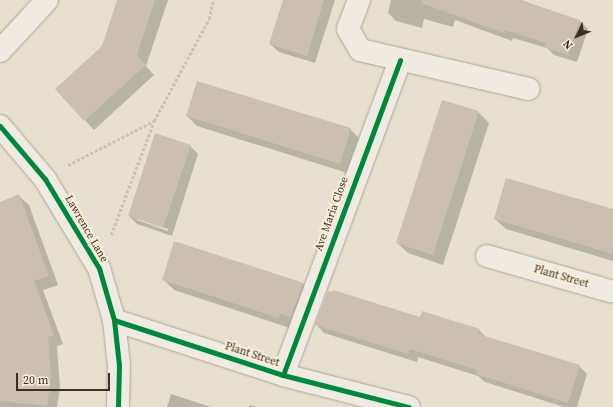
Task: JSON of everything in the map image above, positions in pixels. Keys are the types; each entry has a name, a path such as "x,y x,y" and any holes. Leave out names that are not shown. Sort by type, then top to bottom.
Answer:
{"street":[{"path":"0,51 47,0"},
{"path":"359,0 348,29 360,50 529,89"},
{"name":"Ave Maria Close","path":"283,375 400,60"},
{"name":"Lawrence Lane","path":"0,126 45,179 98,268 114,320 119,365 118,407"},
{"name":"Plant Street","path":"487,256 613,292"},
{"name":"Plant Street","path":"114,320 283,375 409,407"}],"path":[{"path":"98,268 154,121 209,19 213,0"},
{"path":"45,179 68,164 154,121"}],"building":[{"path":"117,0 155,0 137,55 146,65 84,121 55,89 102,46"},
{"path":"283,0 324,0 307,56 269,44"},
{"path":"422,0 520,0 580,20 568,55 544,47 546,43 505,30 504,33 421,3"},
{"path":"197,81 351,128 340,164 186,116"},
{"path":"442,100 479,111 433,255 396,243"},
{"path":"155,133 191,145 163,228 128,216"},
{"path":"506,178 613,209 613,254 494,219"},
{"path":"19,194 49,276 34,281 54,335 48,337 51,378 47,406 0,401 0,202"},
{"path":"174,241 304,283 291,317 280,314 279,318 162,280"},
{"path":"333,290 420,317 422,311 480,329 478,334 580,365 568,403 476,374 477,370 410,349 408,354 315,325 328,291 332,292"}],"cycle path":[{"path":"283,375 400,60"},
{"path":"0,126 45,179 99,268 114,320 119,365 118,407"},
{"path":"114,320 283,375 409,407"}]}
